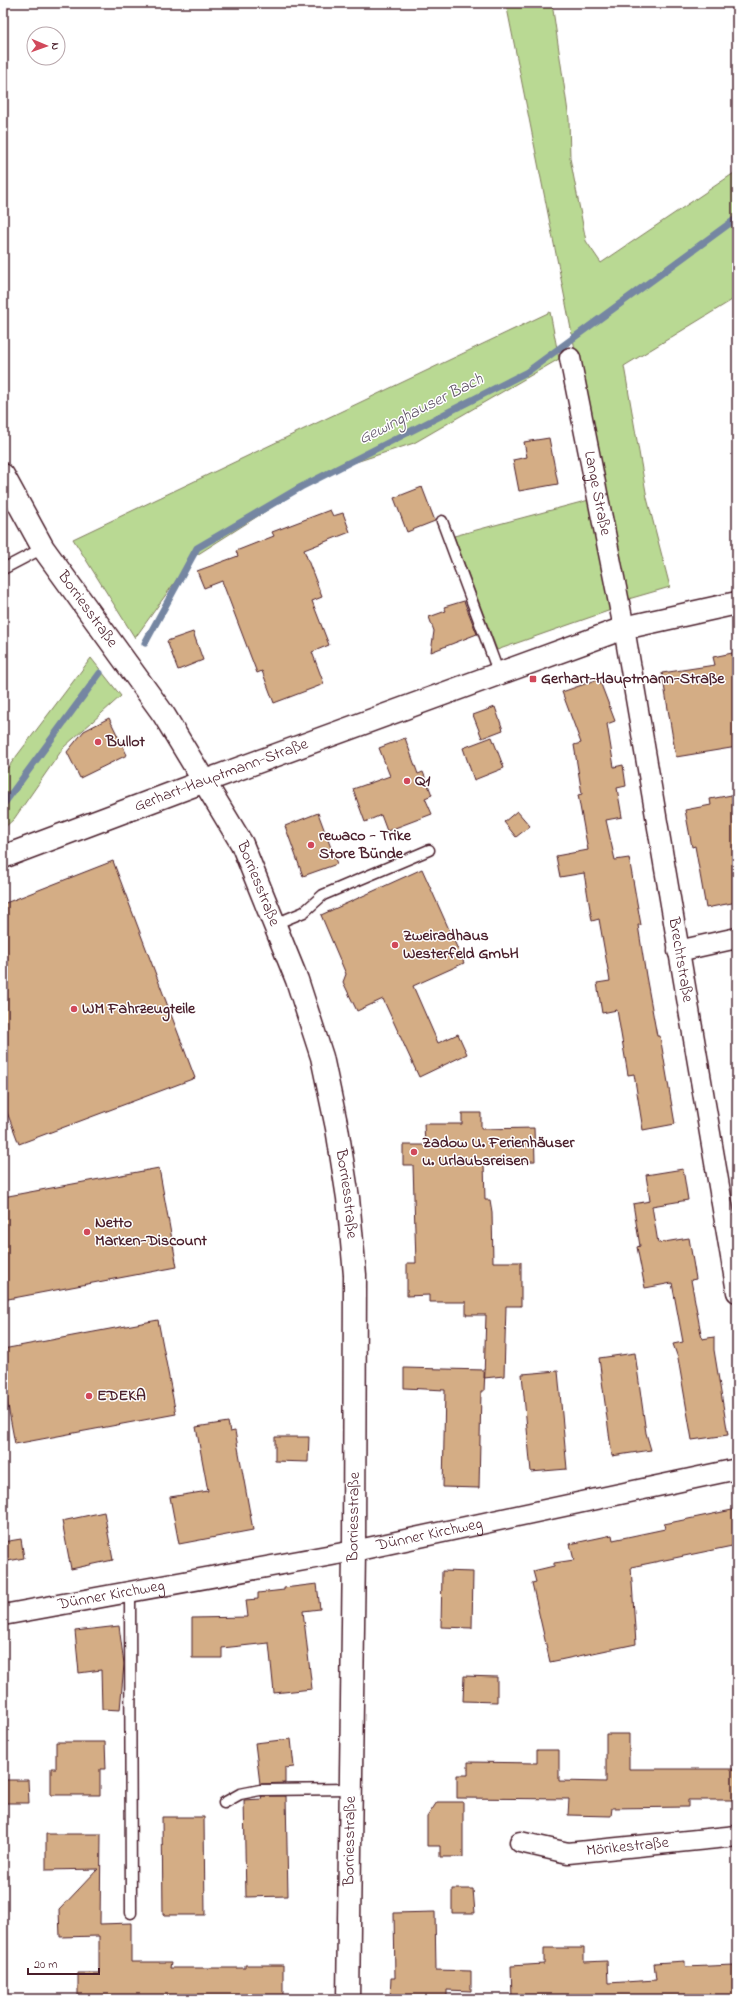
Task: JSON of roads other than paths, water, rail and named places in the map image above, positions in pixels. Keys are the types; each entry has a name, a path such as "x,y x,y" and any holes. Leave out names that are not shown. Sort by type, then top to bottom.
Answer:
{"main road":[{"name":"Borriesstraße","path":"3,475 43,548 164,715 242,844 297,980 322,1057 337,1128 348,1198 355,1275 356,1311 348,1999"},
{"name":"Gerhart-Hauptmann-Straße","path":"3,857 205,781 624,628 737,603"}],"street":[{"name":"Lange Straße","path":"570,358 624,628"},
{"name":"Brechtstraße","path":"624,628 737,1292"},
{"path":"678,951 737,938"},
{"name":"Dünner Kirchweg","path":"3,1615 354,1551 737,1469"},
{"name":"Mörikestraße","path":"520,1842 568,1853 737,1836"}],"lane":[{"path":"442,521 499,674"},
{"path":"3,569 43,548"},
{"path":"275,924 304,912 323,895 430,850"},
{"path":"130,1592 131,1913"},
{"path":"224,1803 240,1794 260,1790 351,1789"}],"waterway":[{"name":"Gewinghauser Bach","path":"145,643 197,548 301,487 527,372 737,218"},
{"name":"Gewinghauser Bach","path":"3,805 100,673"}],"place":[{"name":"Gerhart-Hauptmann-Straße","path":"533,679"},
{"name":"Bullot","path":"98,742"},
{"name":"Q1","path":"407,781"},
{"name":"rewaco - Trike Store Bünde","path":"311,845"},
{"name":"Zweiradhaus Westerfeld GmbH","path":"395,945"},
{"name":"WM Fahrzeugteile","path":"74,1009"},
{"name":"Zadow U. Ferienhäuser u. Urlaubsreisen","path":"414,1152"},
{"name":"Netto Marken-Discount","path":"87,1232"},
{"name":"EDEKA","path":"89,1396"}]}
